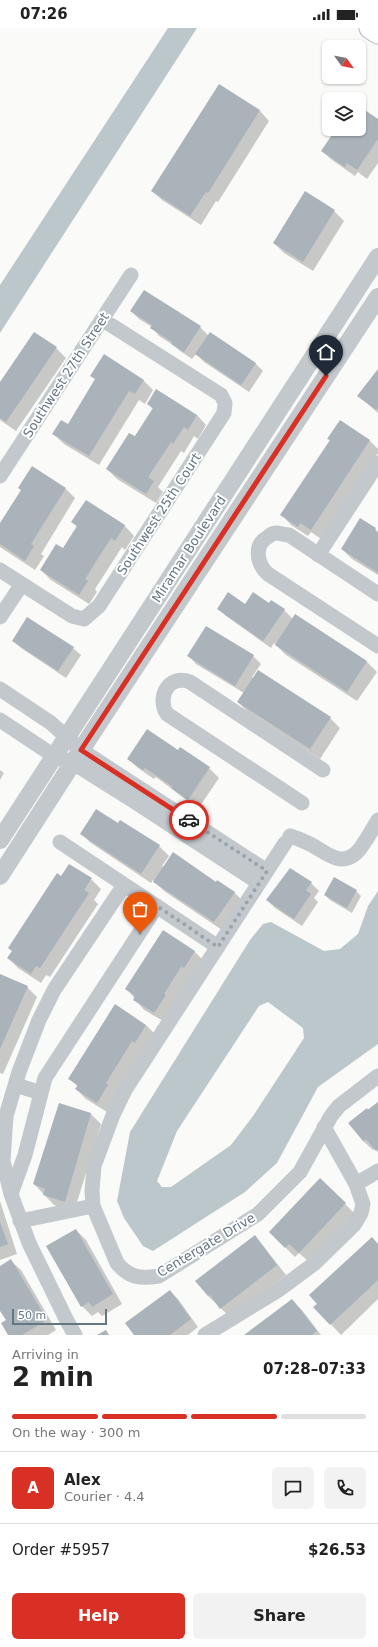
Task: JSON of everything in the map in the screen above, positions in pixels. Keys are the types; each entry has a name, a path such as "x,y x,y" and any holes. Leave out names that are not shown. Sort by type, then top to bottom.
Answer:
{"main road":[{"path":"370,28 378,33"}],"street":[{"name":"Miramar Boulevard","path":"0,840 378,257"},
{"name":"Southwest 27th Street","path":"0,476 131,275"},
{"name":"Miramar Boulevard","path":"0,876 378,297"},
{"name":"Southwest 25th Court","path":"22,584 72,616 84,618 99,606 224,413 225,403 221,395 102,320"},
{"path":"318,555 378,463"},
{"path":"378,594 289,535 275,533 265,538 260,544 257,552 263,570 378,646"},
{"path":"0,570 22,584 0,617"},
{"path":"302,803 167,714 163,708 163,697 167,687 174,681 183,679 190,682 323,770"},
{"path":"0,689 51,723 67,737 77,756 263,877"},
{"path":"2,722 54,756 77,756"},
{"name":"Centergate Drive","path":"378,820 356,854 347,858 337,859 311,845 287,839 125,1090 113,1115 94,1166 92,1191 93,1206 117,1263 135,1277 146,1279 159,1276 258,1214 300,1172 324,1127 339,1106 378,1076"},
{"path":"60,842 218,947"},
{"path":"75,1335 67,1322 32,1250 11,1194 3,1161 6,1116 39,1020 54,990 124,885"},
{"path":"11,1194 25,1155 45,1078 157,906"},
{"path":"16,1085 41,1093"},
{"path":"205,1335 280,1289 314,1263 354,1225 361,1212 363,1204 356,1184 324,1127"},
{"path":"356,1184 378,1171"},
{"path":"20,1220 93,1206"}],"shaded area":[{"path":"168,28 197,28 0,333 0,285"},
{"path":"378,891 378,1044 318,1087 277,1163 245,1192 153,1251 143,1246 124,1218 117,1201 130,1132 250,940 263,924 271,922 324,951 340,949 358,934 368,906","holes":["268,1002 303,1028 304,1038 253,1116 231,1145 171,1187 162,1187 157,1181 177,1131 259,1006"]}],"building":[{"path":"219,84 260,110 208,193 206,192 190,216 151,191"},
{"path":"366,111 378,119 378,139 357,170 347,163 345,167 321,151 331,136 366,136"},
{"path":"305,191 335,210 303,262 273,243"},
{"path":"144,290 201,326 184,352 171,344 172,342 150,328 152,325 130,311"},
{"path":"34,332 57,347 6,422 0,418 0,382"},
{"path":"210,332 256,363 241,385 195,354"},
{"path":"104,354 144,380 135,394 129,391 89,456 52,434 61,420 68,424 95,379 90,376"},
{"path":"378,369 378,408 376,410 357,396"},
{"path":"156,389 197,415 188,430 184,427 173,444 171,442 148,477 154,481 146,494 106,469 129,433 135,436 153,408 147,404"},
{"path":"340,420 370,440 311,530 300,523 298,527 280,515 330,440 327,439"},
{"path":"32,466 66,488 31,544 34,546 25,561 0,544 0,523 21,490 18,488"},
{"path":"86,500 125,525 115,541 111,538 85,579 88,581 79,595 40,570 56,544 63,548 77,526 71,522"},
{"path":"360,518 376,528 375,530 378,533 378,573 341,549"},
{"path":"228,592 245,604 253,592 269,603 271,600 285,609 263,641 217,609"},
{"path":"295,614 367,661 347,692 275,645"},
{"path":"27,617 74,647 58,671 12,641"},
{"path":"206,626 254,655 235,686 187,656"},
{"path":"258,670 331,717 310,749 237,702"},
{"path":"147,729 178,750 180,747 210,767 188,800 171,788 173,787 145,768 143,770 127,759"},
{"path":"96,809 118,823 120,820 160,845 141,874 80,834"},
{"path":"173,852 216,882 217,880 235,892 214,922 153,882"},
{"path":"69,864 92,878 84,890 89,893 40,968 36,966 31,974 7,958 12,951 8,948 57,873 61,876"},
{"path":"290,868 312,882 306,890 311,894 294,919 266,900"},
{"path":"334,877 357,890 347,908 324,895"},
{"path":"163,930 195,951 184,968 181,967 164,994 166,995 154,1013 133,1000 135,996 125,989"},
{"path":"0,974 28,986 0,1049"},
{"path":"115,1004 146,1025 135,1043 132,1041 106,1083 108,1085 97,1103 75,1089 78,1085 68,1079"},
{"path":"378,1102 378,1149 376,1151 366,1139 363,1141 348,1123 367,1108 368,1110"},
{"path":"59,1103 91,1113 65,1202 43,1195 45,1189 33,1184"},
{"path":"320,1178 346,1203 299,1253 289,1244 285,1248 269,1232"},
{"path":"0,1222 8,1244 0,1247"},
{"path":"76,1229 113,1294 92,1307 89,1302 81,1307 46,1246"},
{"path":"255,1235 277,1265 220,1309 210,1295 208,1296 195,1281"},
{"path":"372,1237 378,1244 378,1280 330,1325 313,1307 317,1304 309,1295"},
{"path":"11,1259 47,1320 22,1335 8,1335 1,1323 6,1320 0,1311 0,1266"},
{"path":"170,1290 191,1319 170,1335 134,1335 125,1323"},
{"path":"292,1299 317,1331 312,1335 244,1335"},
{"path":"106,1330 109,1335 97,1335"}],"way so far":[{"path":"140,933 157,906 218,947 267,871 189,820"}],"route":[{"path":"189,820 81,750 326,376"}]}
